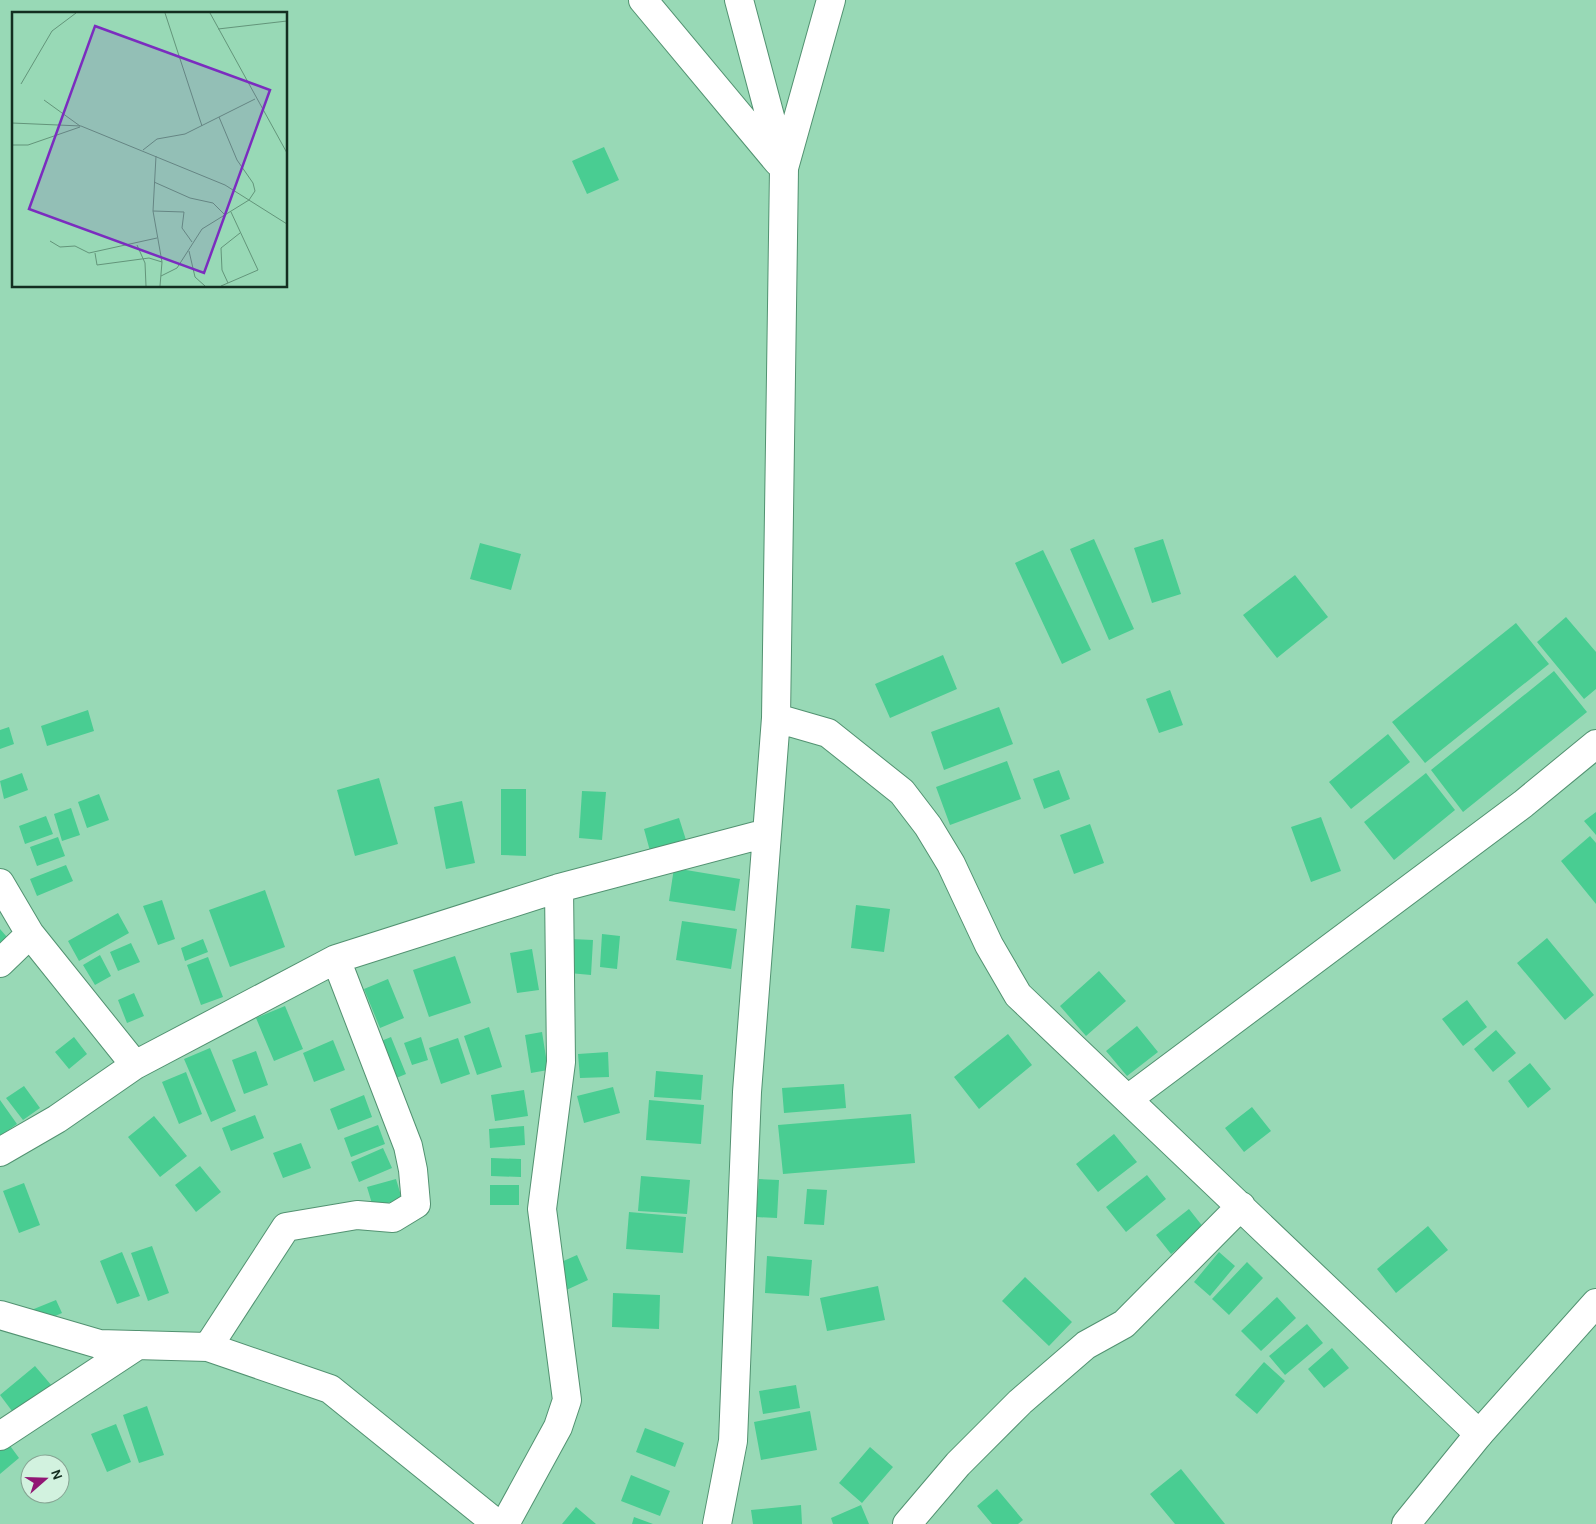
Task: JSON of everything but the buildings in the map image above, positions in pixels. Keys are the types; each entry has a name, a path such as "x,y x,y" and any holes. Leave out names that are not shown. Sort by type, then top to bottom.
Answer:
{"street":[{"path":"642,0 784,169"},
{"path":"740,0 784,169"},
{"path":"717,1524 733,1441 747,1092 776,718 784,169 831,0"},
{"path":"776,718 828,733 902,792 928,826 951,864 989,945 1018,994 1479,1434"},
{"path":"1128,1099 1523,804 1596,744"},
{"path":"0,1152 57,1119 135,1065 336,959 559,888 767,833"},
{"path":"0,883 30,934 135,1065"},
{"path":"505,1524 558,1427 567,1400 542,1208 561,1062 559,888"},
{"path":"0,963 30,934"},
{"path":"208,1347 286,1227 357,1215 393,1218 416,1204 413,1170 408,1146 336,959"},
{"path":"908,1524 958,1464 1020,1402 1086,1345 1124,1324 1241,1206"},
{"path":"1406,1524 1479,1434 1596,1304"},
{"path":"0,1315 99,1344 208,1347 330,1389 497,1524"},
{"path":"0,1436 138,1345"}]}
